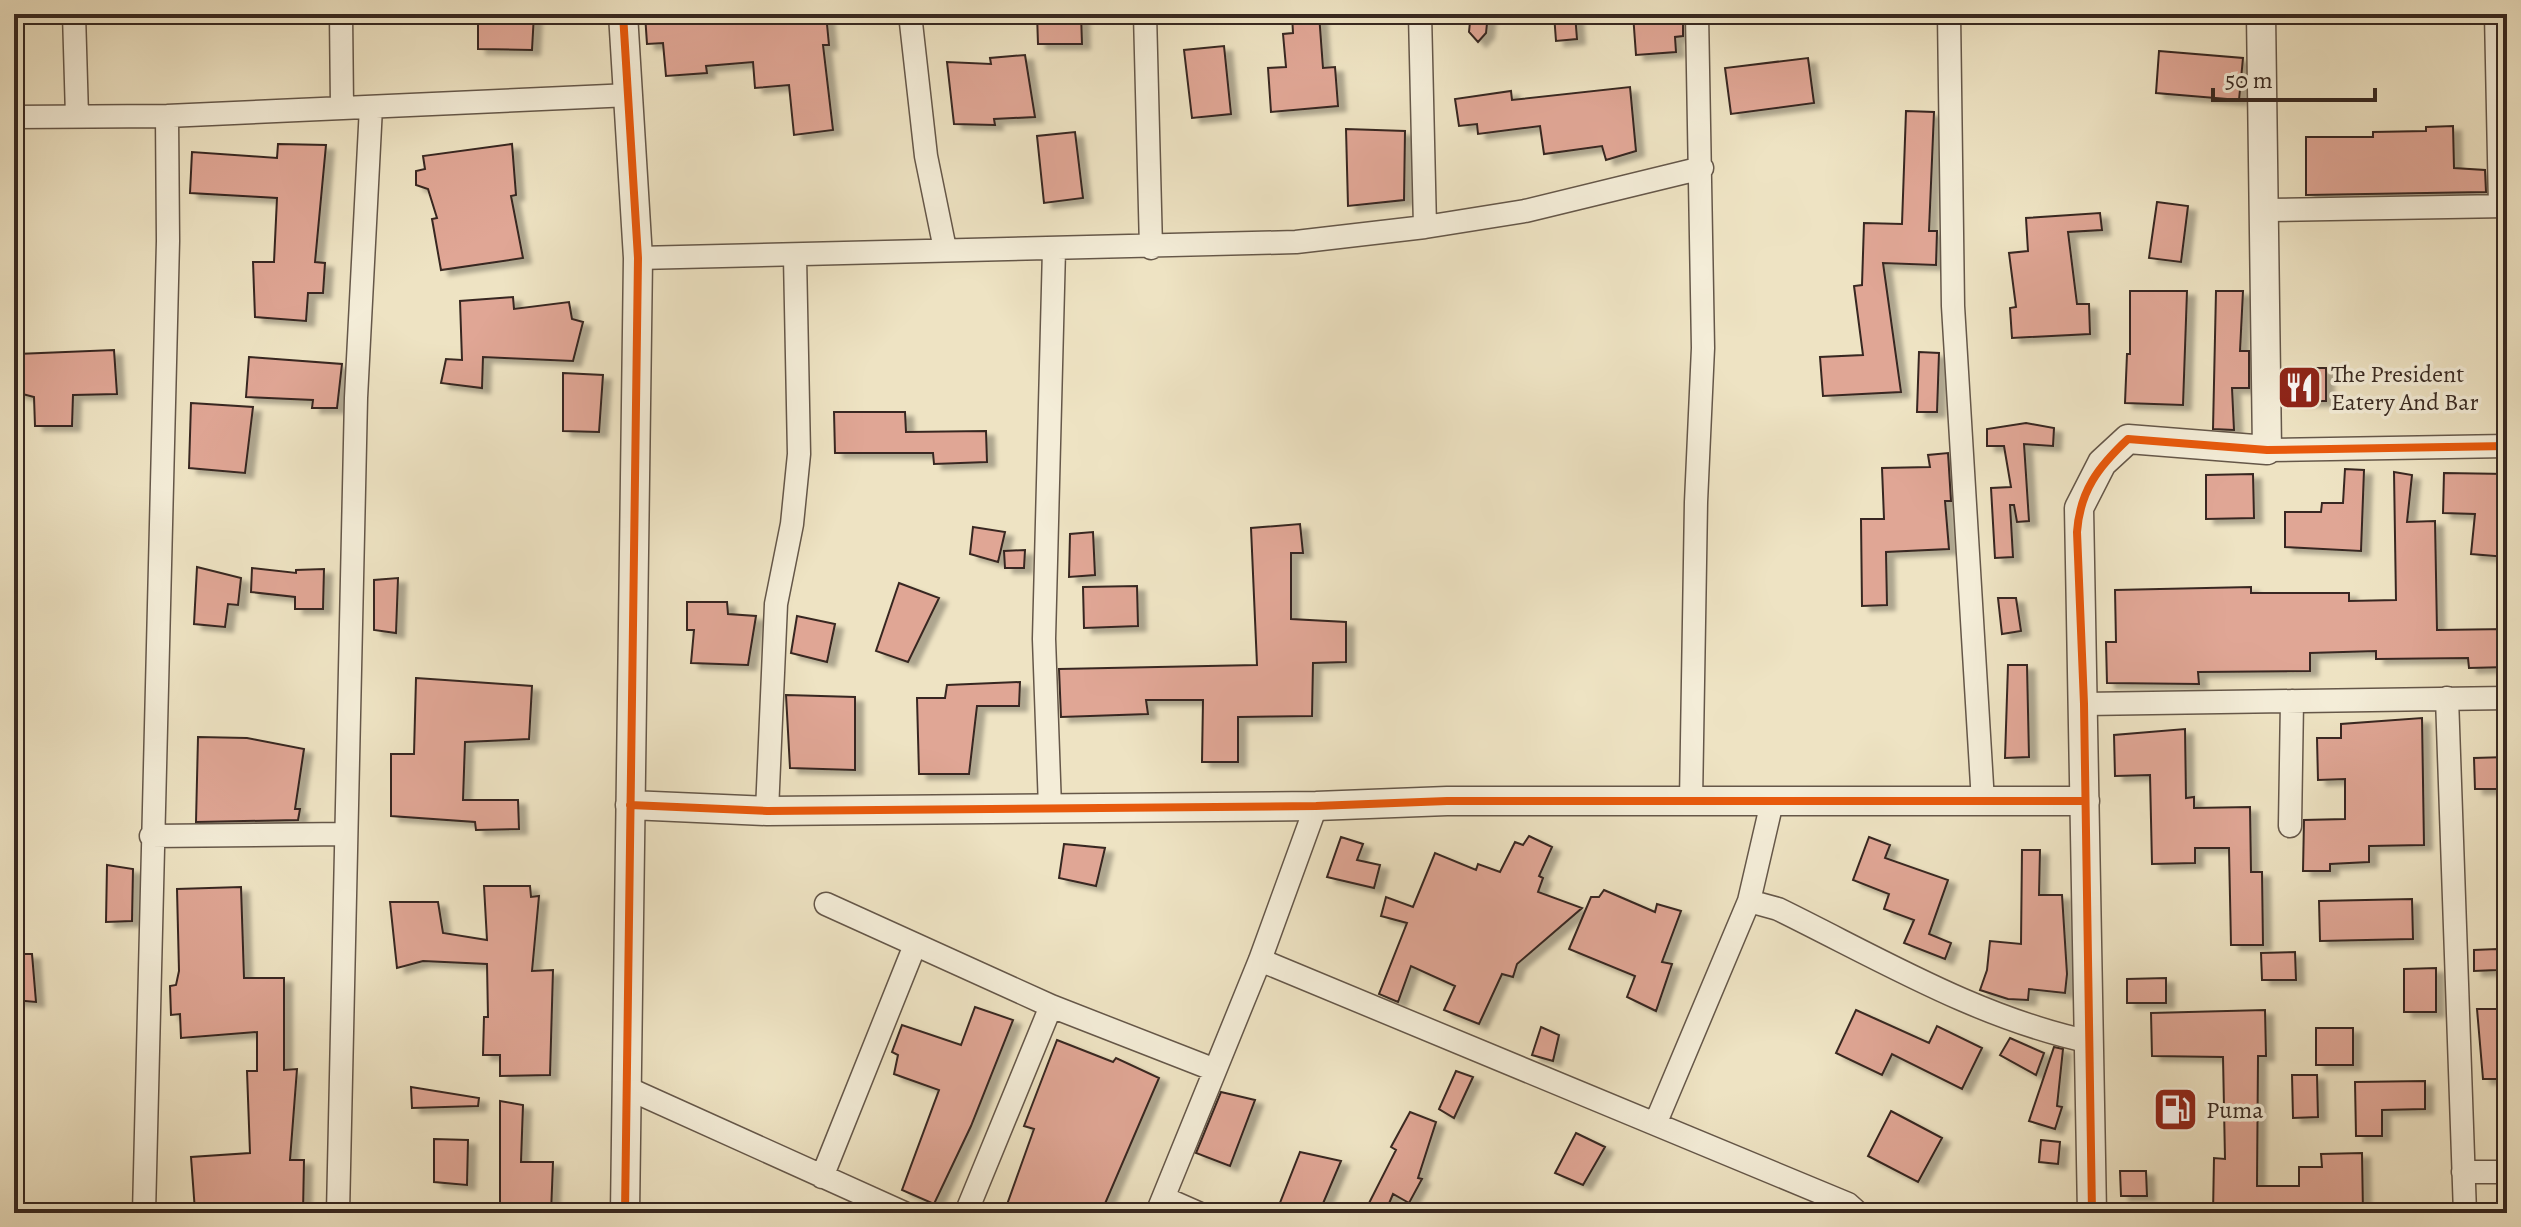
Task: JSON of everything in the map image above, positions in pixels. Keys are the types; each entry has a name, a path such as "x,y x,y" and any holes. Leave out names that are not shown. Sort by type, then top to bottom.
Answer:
{"street":[{"path":"74,14 77,116"},
{"path":"341,14 342,107"},
{"path":"623,14 638,258 637,516 625,1213"},
{"path":"910,14 926,156 945,249"},
{"path":"1145,14 1151,248"},
{"path":"1420,14 1425,227"},
{"path":"1691,801 1696,502 1703,348 1697,14"},
{"path":"1949,14 1953,306 1983,802"},
{"path":"2261,14 2267,450"},
{"path":"2266,210 2504,206 2496,14"},
{"path":"14,117 167,116 630,95"},
{"path":"338,1213 356,398 371,107"},
{"path":"144,1213 168,241 167,116"},
{"path":"638,258 795,257 945,249 1268,244 1425,227 1525,211 1702,168"},
{"path":"1050,808 1044,639 1054,249"},
{"path":"767,811 776,604 792,524 799,454 795,257"},
{"path":"2092,1213 2079,508 2102,463 2128,439 2267,450 2507,446"},
{"path":"2447,698 2465,1213"},
{"path":"2084,704 2507,698"},
{"path":"2290,826 2292,701"},
{"path":"630,805 767,811 1316,806 1447,801 2085,801"},
{"path":"1656,1122 1749,901 1772,802"},
{"path":"1198,1213 1160,1206 1260,960 1316,806"},
{"path":"151,836 346,834"},
{"path":"1749,901 1778,909 1998,1016 2043,1032 2091,1042"},
{"path":"826,904 1051,1006 1215,1070"},
{"path":"822,1177 915,945"},
{"path":"1260,960 1656,1122 1848,1204 1858,1213"},
{"path":"966,1213 1051,1006"},
{"path":"627,1088 904,1213"},
{"path":"2463,1172 2507,1172"}],"building":[{"path":"478,14 534,14 532,50 478,49"},
{"path":"645,14 693,14 694,20 826,14 829,45 823,45 833,130 794,135 789,85 755,88 753,62 706,66 707,73 666,76 663,43 647,44"},
{"path":"1037,14 1081,14 1082,44 1038,44"},
{"path":"1292,14 1319,14 1323,68 1335,67 1338,106 1271,112 1268,68 1286,67 1283,34 1293,33"},
{"path":"1488,14 1486,33 1478,42 1469,32 1470,22"},
{"path":"1554,14 1575,14 1577,39 1556,41"},
{"path":"1633,14 1683,14 1683,36 1675,37 1676,52 1636,55"},
{"path":"1224,46 1231,114 1192,118 1184,50"},
{"path":"2159,51 2243,58 2239,100 2156,93"},
{"path":"1025,55 1035,117 994,119 995,125 954,124 947,62 991,64 990,58"},
{"path":"1808,58 1814,103 1731,114 1725,68"},
{"path":"1630,87 1636,151 1606,160 1602,146 1544,154 1540,126 1478,134 1477,124 1459,126 1455,99 1511,91 1512,100"},
{"path":"1906,111 1934,112 1929,231 1937,231 1936,265 1883,263 1901,392 1823,396 1820,357 1863,355 1854,286 1862,285 1864,223 1902,224"},
{"path":"2453,126 2454,168 2485,170 2486,192 2306,195 2306,137 2373,137 2373,132 2426,131 2426,127"},
{"path":"1346,129 1405,131 1404,200 1348,206"},
{"path":"1075,132 1083,198 1044,203 1037,136"},
{"path":"278,144 326,145 315,262 325,263 323,293 308,293 306,321 255,317 253,262 274,262 277,198 190,193 192,152 277,158"},
{"path":"512,144 516,195 511,196 523,258 441,270 432,219 437,218 428,189 416,185 416,171 425,169 423,156"},
{"path":"2157,202 2188,206 2181,262 2149,258"},
{"path":"2100,213 2102,230 2068,232 2077,304 2089,304 2090,334 2012,338 2010,308 2016,307 2009,253 2028,251 2026,218"},
{"path":"2130,291 2187,291 2183,405 2125,403 2127,354 2130,354"},
{"path":"2216,291 2243,291 2240,351 2249,351 2249,388 2232,388 2234,430 2213,429"},
{"path":"513,297 514,309 569,302 572,319 583,322 573,361 483,357 482,388 441,383 446,359 462,360 460,301"},
{"path":"114,350 117,394 73,395 72,426 35,426 34,397 15,392 17,354"},
{"path":"1919,352 1939,353 1937,412 1917,412"},
{"path":"249,357 342,364 337,408 312,408 313,400 246,397"},
{"path":"2296,368 2326,368 2326,401 2297,401"},
{"path":"563,373 603,375 599,432 563,431"},
{"path":"191,403 253,407 245,473 189,468"},
{"path":"834,412 905,412 906,432 986,431 987,462 934,464 933,453 835,453"},
{"path":"2026,423 2054,428 2053,446 2024,444 2029,521 2017,522 2014,505 2010,505 2013,557 1995,558 1991,488 2011,487 2004,446 1987,446 1987,429"},
{"path":"1948,453 1951,501 1945,501 1949,549 1886,552 1887,605 1862,606 1861,519 1884,519 1882,468 1930,467 1928,455"},
{"path":"2345,469 2364,470 2361,551 2285,547 2285,512 2321,512 2322,503 2343,503"},
{"path":"2394,472 2412,475 2407,522 2435,521 2437,630 2507,629 2507,667 2469,668 2468,658 2376,659 2376,651 2310,653 2310,671 2198,672 2199,684 2107,683 2106,642 2116,642 2115,590 2251,587 2251,593 2349,593 2349,601 2396,600"},
{"path":"2444,473 2507,474 2507,557 2471,554 2475,514 2443,513"},
{"path":"2253,474 2254,518 2206,519 2206,475"},
{"path":"1300,524 1303,553 1291,553 1291,619 1346,622 1346,662 1313,663 1312,716 1238,717 1238,762 1202,762 1203,700 1146,700 1148,714 1061,717 1059,669 1257,665 1251,528"},
{"path":"973,527 1005,532 998,562 970,554"},
{"path":"1093,532 1095,575 1069,577 1070,534"},
{"path":"1025,550 1024,568 1005,568 1004,551"},
{"path":"197,567 241,578 238,605 228,604 225,627 194,624"},
{"path":"252,568 296,573 296,570 324,569 323,609 295,609 295,597 251,592"},
{"path":"398,578 396,633 374,630 374,580"},
{"path":"899,583 939,598 908,662 876,651"},
{"path":"1137,586 1138,626 1084,628 1083,587"},
{"path":"1998,598 2016,598 2021,631 2002,634"},
{"path":"687,602 727,602 728,614 756,616 748,665 691,663 694,630 687,630"},
{"path":"797,616 835,624 827,662 791,653"},
{"path":"2008,665 2027,665 2029,757 2005,758"},
{"path":"416,678 532,686 529,739 465,742 463,800 518,800 519,829 476,830 475,822 391,816 391,754 414,754"},
{"path":"1020,682 1019,706 977,706 969,774 919,774 917,698 945,698 947,685"},
{"path":"786,695 855,697 855,770 790,768"},
{"path":"2422,718 2424,845 2369,846 2369,862 2330,864 2330,871 2303,871 2304,820 2345,819 2345,779 2318,780 2317,738 2341,738 2341,724"},
{"path":"2185,729 2186,798 2194,797 2194,808 2250,807 2251,872 2262,872 2263,945 2231,945 2229,848 2195,848 2195,863 2152,864 2150,775 2115,776 2114,735"},
{"path":"198,737 247,738 304,749 295,809 300,809 298,820 196,822"},
{"path":"2507,757 2507,789 2475,789 2474,758"},
{"path":"1529,836 1552,847 1539,876 1543,878 1538,892 1582,908 1517,964 1513,977 1502,974 1479,1024 1444,1010 1455,986 1411,966 1398,1002 1379,994 1407,923 1381,916 1386,897 1413,907 1435,853 1476,870 1478,864 1500,872 1515,842 1523,845"},
{"path":"1341,837 1363,844 1357,860 1380,865 1374,888 1327,877"},
{"path":"1869,837 1890,845 1885,858 1948,880 1929,934 1951,943 1945,959 1904,943 1914,920 1884,909 1889,894 1853,880"},
{"path":"1064,844 1105,848 1096,886 1059,878"},
{"path":"2022,850 2040,850 2039,895 2062,895 2067,974 2065,993 2029,989 2028,1000 2008,999 1980,990 1987,970 1990,941 2021,944"},
{"path":"107,865 133,869 132,921 106,922"},
{"path":"484,886 530,886 531,897 539,896 532,971 553,970 550,1075 500,1076 500,1055 483,1055 484,1017 488,1017 487,964 423,961 397,968 390,902 438,902 443,933 487,940"},
{"path":"241,887 244,978 284,978 284,1070 297,1069 290,1160 304,1160 303,1213 242,1213 243,1209 195,1211 191,1157 250,1153 247,1071 257,1071 257,1032 181,1038 180,1014 171,1015 170,986 176,985 179,971 177,889"},
{"path":"1604,890 1655,912 1657,904 1681,911 1662,962 1672,964 1656,1011 1627,997 1635,976 1569,949 1591,897 1599,897"},
{"path":"2412,899 2413,939 2320,941 2319,901"},
{"path":"2497,949 2497,970 2474,971 2474,950"},
{"path":"2295,952 2296,980 2262,980 2261,953"},
{"path":"14,954 32,954 36,1002 14,1000"},
{"path":"2436,968 2436,1012 2404,1012 2404,969"},
{"path":"2166,978 2166,1003 2127,1003 2127,979"},
{"path":"975,1007 1013,1020 971,1126 934,1204 902,1190 939,1090 894,1074 898,1055 892,1052 902,1025 961,1045"},
{"path":"2477,1009 2498,1009 2498,1060 2507,1060 2507,1079 2483,1079"},
{"path":"1856,1010 1929,1043 1937,1026 1982,1048 1962,1089 1892,1054 1882,1075 1836,1053"},
{"path":"2265,1010 2266,1056 2258,1056 2257,1186 2299,1186 2299,1167 2322,1167 2321,1154 2362,1153 2363,1213 2213,1213 2214,1158 2225,1159 2223,1057 2152,1056 2151,1013"},
{"path":"1541,1027 1559,1035 1553,1061 1532,1055"},
{"path":"2316,1028 2353,1028 2353,1065 2316,1065"},
{"path":"2010,1038 2044,1053 2036,1075 2000,1055"},
{"path":"1057,1040 1113,1062 1116,1058 1159,1078 1101,1213 1004,1213 1034,1129 1024,1126"},
{"path":"2054,1047 2063,1049 2057,1106 2062,1107 2055,1129 2029,1121"},
{"path":"1456,1071 1473,1077 1454,1118 1439,1109"},
{"path":"2292,1075 2317,1075 2318,1117 2293,1118"},
{"path":"2425,1081 2425,1109 2382,1110 2382,1136 2356,1136 2355,1082"},
{"path":"411,1087 479,1098 478,1106 412,1108"},
{"path":"1221,1092 1255,1100 1230,1166 1196,1153"},
{"path":"500,1101 523,1105 521,1162 553,1162 551,1213 500,1213"},
{"path":"1891,1111 1942,1138 1918,1182 1868,1156"},
{"path":"1410,1112 1436,1122 1418,1178 1422,1179 1409,1203 1393,1194 1385,1213 1364,1213 1396,1150 1391,1147"},
{"path":"1576,1133 1605,1147 1583,1185 1555,1173"},
{"path":"434,1139 468,1140 467,1185 434,1182"},
{"path":"2041,1140 2060,1142 2058,1164 2039,1162"},
{"path":"1300,1152 1341,1161 1319,1213 1276,1213"},
{"path":"2120,1171 2146,1171 2147,1196 2121,1196"}],"cycle path":[{"path":"623,14 638,258 625,1213"},
{"path":"2092,1213 2084,704 2077,532 2082,504 2092,481 2128,439 2267,450 2507,446"},
{"path":"630,805 767,811 1316,806 1447,801 2085,801"}],"place":[{"name":"The President Eatery And Bar","path":"2300,388"},
{"name":"Puma","path":"2175,1110"}]}
